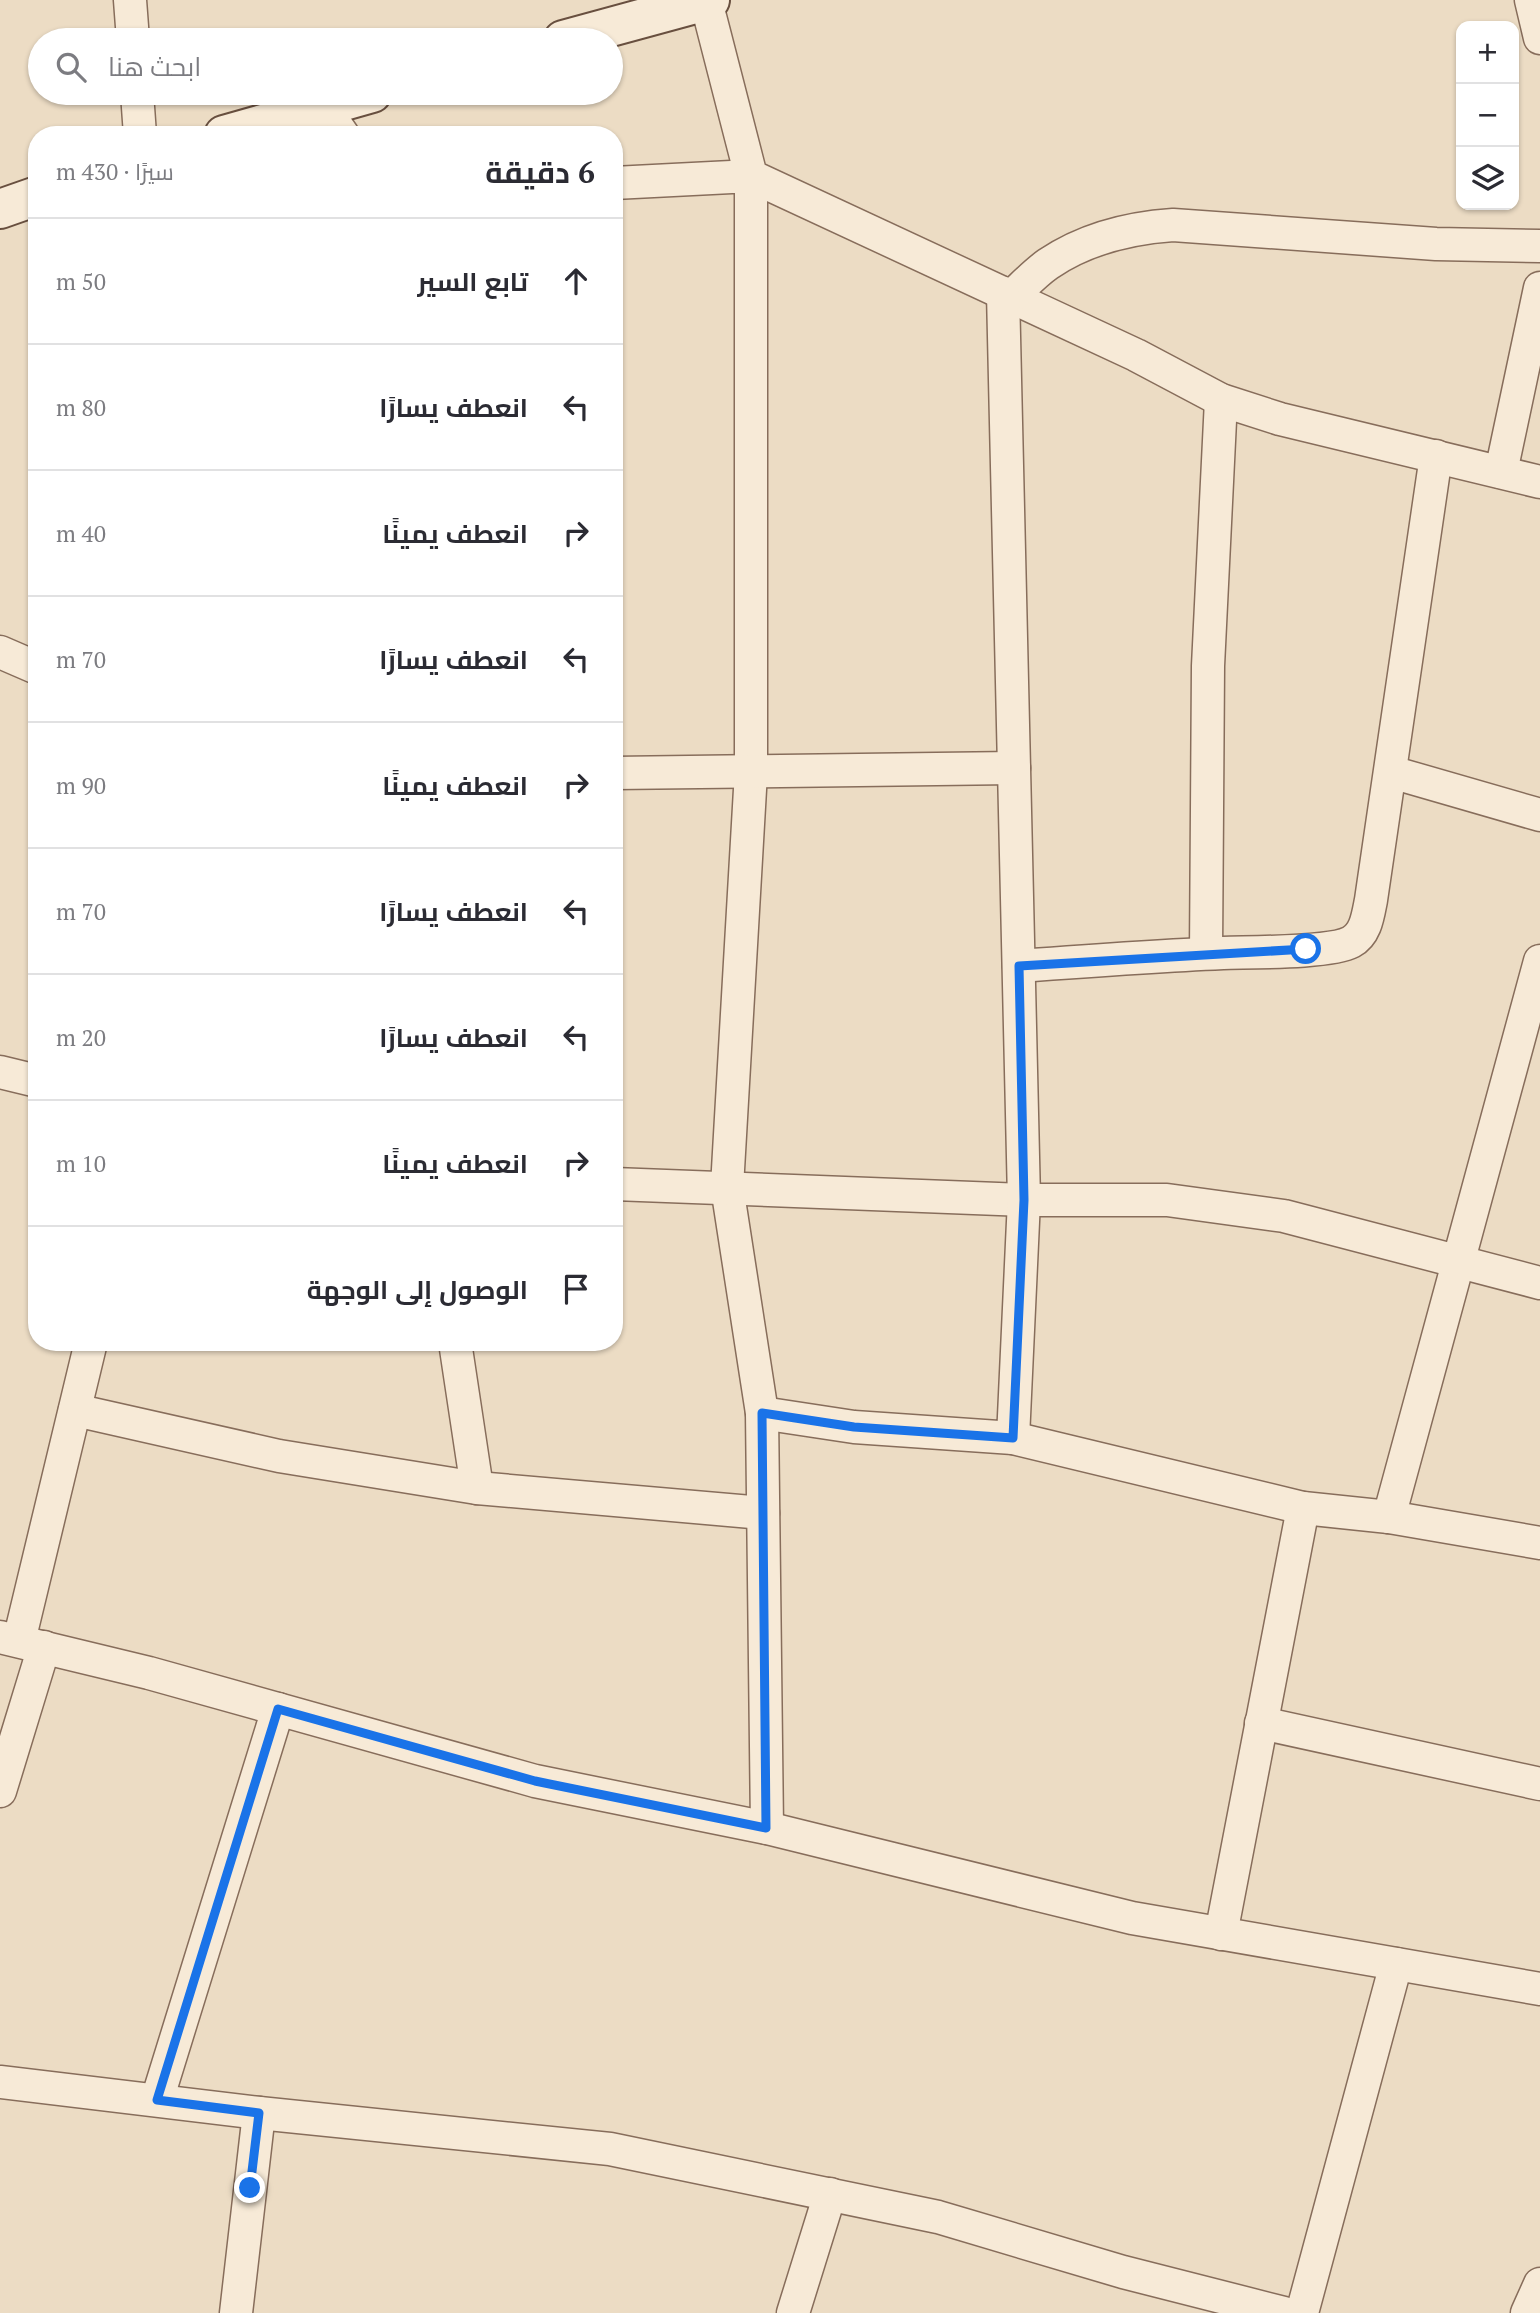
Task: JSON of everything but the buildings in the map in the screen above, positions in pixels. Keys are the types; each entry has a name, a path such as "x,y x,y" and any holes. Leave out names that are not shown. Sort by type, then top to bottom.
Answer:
{"main road":[{"path":"608,28 708,1"},
{"path":"290,126 333,120 355,105"},
{"path":"0,209 28,199"}],"street":[{"path":"1531,0 1540,38"},
{"path":"127,1 131,28"},
{"path":"708,1 751,176 751,772 727,1187 762,1413 766,1828"},
{"path":"138,105 139,126"},
{"path":"623,183 751,176 1136,355 1221,400 1280,419 1540,482"},
{"path":"1007,295 1072,249 1141,228 1173,225 1436,244 1540,246"},
{"path":"1501,472 1540,288"},
{"path":"1007,295 1013,768 1024,1200 1013,1438"},
{"path":"1206,954 1208,666 1221,400"},
{"path":"1019,966 1331,948 1351,942 1358,936 1367,918 1371,900 1436,456"},
{"path":"0,652 28,664"},
{"path":"623,773 1013,768"},
{"path":"1391,772 1540,815"},
{"path":"1389,1517 1540,961"},
{"path":"0,1072 28,1079"},
{"path":"623,1184 1024,1200 1167,1200 1271,1214 1540,1283"},
{"path":"0,1791 21,1642 89,1351"},
{"path":"456,1351 477,1488"},
{"path":"75,1410 279,1456 477,1488 763,1513"},
{"path":"762,1413 854,1427 1013,1438 1303,1508 1389,1517 1540,1543"},
{"path":"1221,1934 1303,1508"},
{"path":"21,1642 149,1673 535,1781 766,1828 1132,1918 1540,1989"},
{"path":"157,2100 278,1709"},
{"path":"1261,1723 1540,1784"},
{"path":"1302,2313 1396,1964"},
{"path":"0,2082 259,2113 610,2149 938,2217 1123,2272 1284,2313"},
{"path":"236,2313 259,2113"},
{"path":"793,2313 830,2194"},
{"path":"1527,2313 1540,2284"}],"route":[{"path":"250,2188 259,2113 157,2100 278,1709 535,1781 766,1828 762,1413 854,1427 1013,1438 1024,1200 1019,966 1306,949"}]}
